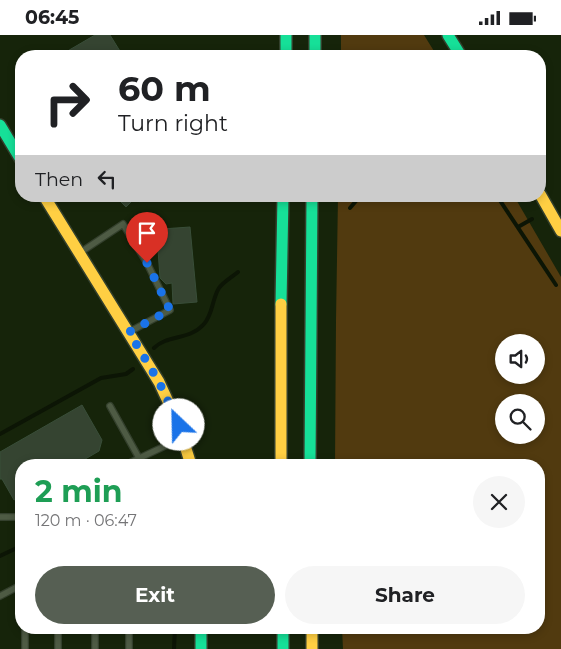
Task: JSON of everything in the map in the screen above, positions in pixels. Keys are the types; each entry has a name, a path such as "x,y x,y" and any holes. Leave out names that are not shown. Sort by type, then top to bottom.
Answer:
{"main road":[{"path":"286,35 286,50"},
{"path":"314,50 315,35"},
{"path":"448,35 457,50"},
{"path":"0,125 15,149"},
{"path":"48,202 159,382 174,411 185,439 190,459"},
{"path":"281,459 280,359 283,202"},
{"path":"310,459 312,202"},
{"path":"545,202 561,231"},
{"path":"201,634 201,649"},
{"path":"283,634 284,649"},
{"path":"312,634 312,649"}],"lane":[{"path":"80,252 123,224 147,263 170,310 129,332"},
{"path":"110,406 139,458 185,439"},
{"path":"0,517 15,517"},
{"path":"0,596 15,588"},
{"path":"25,634 25,649"},
{"path":"58,634 58,649"},
{"path":"95,634 95,649"},
{"path":"129,634 130,649"}],"shaded area":[{"path":"341,35 424,35 433,50 341,50"},
{"path":"338,202 517,202 561,277 561,649 343,649 342,634 545,634 545,459 335,459"}],"building":[{"path":"95,35 110,35 119,50 69,50"},
{"path":"121,202 131,202 126,207"},
{"path":"190,227 197,302 173,304 172,283 166,284 160,278 157,235 162,229"},
{"path":"82,405 102,440 99,451 85,459 15,459 14,500 2,479 0,479 0,452"}],"waterway":[{"path":"350,208 355,202"},
{"path":"501,202 556,285"},
{"path":"518,227 532,219"},
{"path":"154,348 166,341 192,333 204,324 209,316 219,288 238,272"},
{"path":"0,434 101,378 126,374 133,369"},
{"path":"0,556 15,549"},
{"path":"174,649 175,634"}],"traffic: fast":[{"path":"286,35 286,50"},
{"path":"315,35 315,50"},
{"path":"448,35 457,50"},
{"path":"0,125 15,150"},
{"path":"281,304 283,202"},
{"path":"310,459 312,202"},
{"path":"201,634 201,649"},
{"path":"283,634 283,649"}],"traffic: slow":[{"path":"48,202 159,382 178,423 189,459"},
{"path":"545,202 561,231"},
{"path":"281,304 281,459"},
{"path":"312,634 312,649"}],"route":[{"path":"147,263 170,310 129,332 159,382 179,425"}]}
